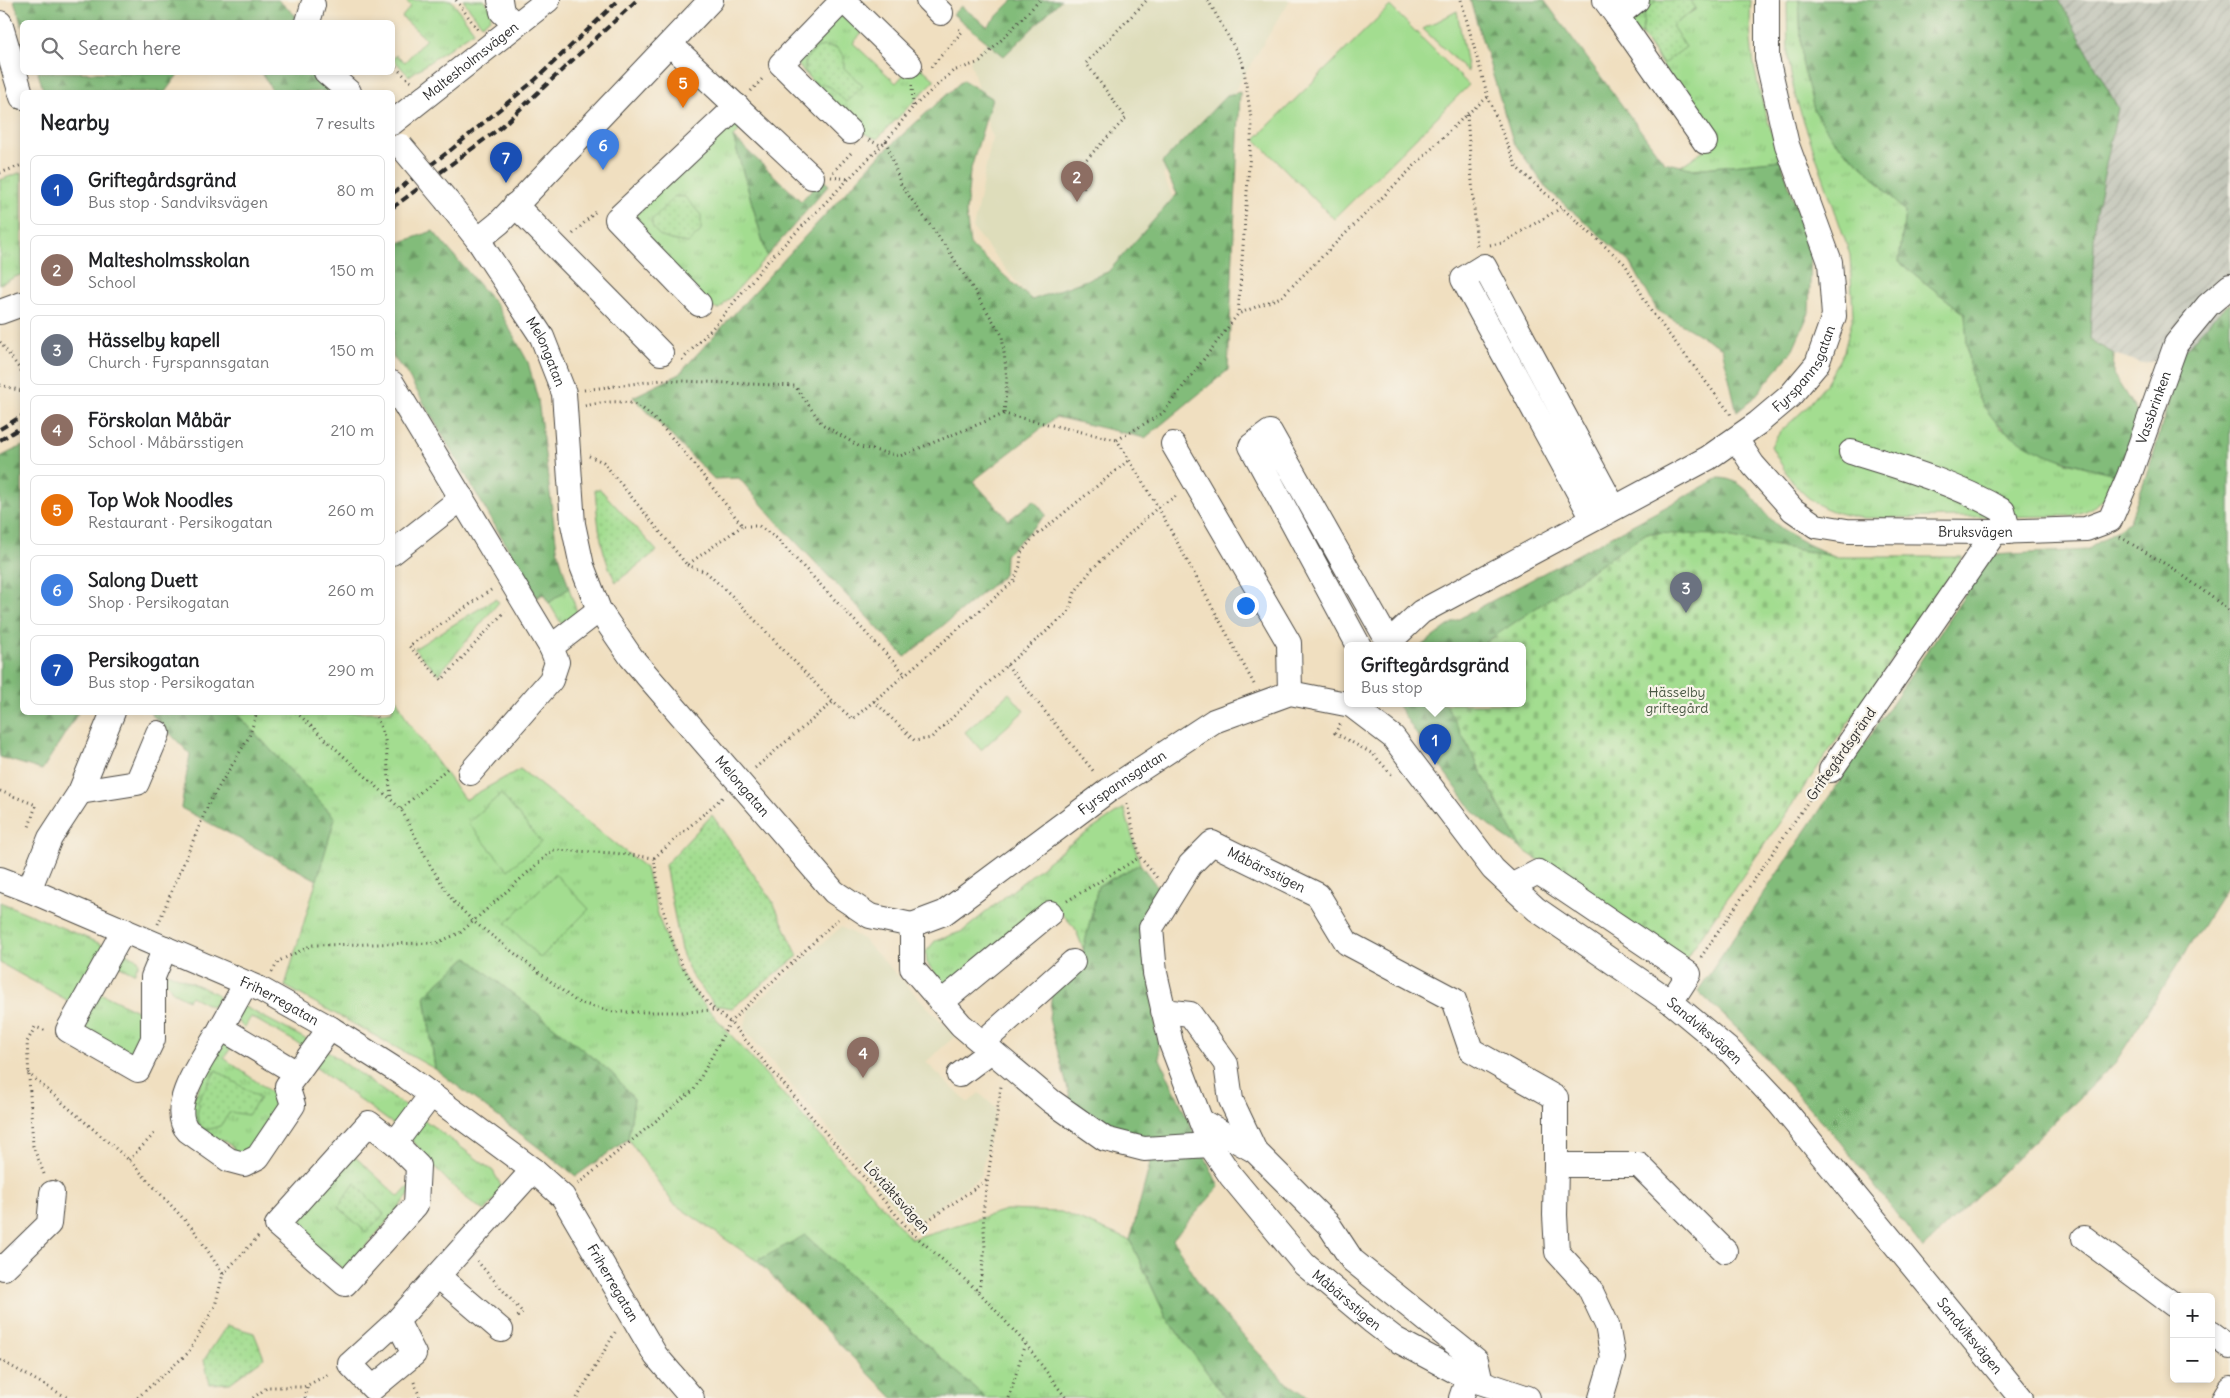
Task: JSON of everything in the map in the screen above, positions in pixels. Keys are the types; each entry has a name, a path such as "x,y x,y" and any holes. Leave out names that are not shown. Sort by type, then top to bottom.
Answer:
{"street":[{"path":"500,0 502,12 516,25"},
{"name":"Maltesholmsvägen","path":"395,121 548,0"},
{"path":"478,240 516,205 711,0"},
{"path":"852,141 781,64 843,0 910,65"},
{"path":"1637,0 1611,8 1705,142"},
{"name":"Fyrspannsgatan","path":"1388,642 1421,612 1708,458 1736,439 1790,396 1817,364 1834,316 1830,262 1787,145 1767,58 1767,0"},
{"path":"0,23 20,90"},
{"path":"670,44 812,176"},
{"path":"329,75 346,90"},
{"path":"699,304 617,219 737,106"},
{"name":"Melongatan","path":"397,141 478,240 542,337 564,402 573,524 580,557 600,610 631,656 834,892 870,916 912,925"},
{"path":"516,205 668,365"},
{"path":"1593,519 1463,279 1484,266 1614,508"},
{"name":"Vassbrinken","path":"2086,529 2110,520 2129,476 2176,344 2208,305 2230,286"},
{"path":"0,312 20,305"},
{"path":"395,388 551,647 557,662 551,680 463,767"},
{"name":"Fyrspannsgatan","path":"1357,642 1251,446 1270,432 1385,642"},
{"name":"Bruksvägen","path":"1736,439 1753,465 1793,510 1816,526 1847,532 2002,532 2086,529"},
{"path":"1173,444 1289,643 1290,693"},
{"path":"1851,452 1913,471 1972,493 2003,510 2002,532"},
{"path":"395,551 462,498"},
{"name":"Griftegårdsgränd","path":"1831,770 2002,532"},
{"path":"551,647 600,610"},
{"name":"Fyrspannsgatan","path":"912,925 944,913 1118,797 1214,721 1290,693 1344,703"},
{"name":"Sandviksvägen","path":"1355,707 1393,737 1493,869 1511,886 1551,920 1671,1002 1730,1051 1779,1103 2021,1398"},
{"path":"29,890 50,838 80,792 112,715"},
{"path":"80,792 137,783 158,733"},
{"name":"Måbärsstigen","path":"1528,1398 1470,1386 1395,1339 1373,1322 1304,1264 1231,1176 1210,1145 1171,1043 1155,973 1152,928 1190,865 1212,843 1318,895 1347,943 1454,1000 1471,1050 1556,1098 1555,1215 1557,1252 1589,1287 1607,1325 1612,1358 1601,1398"},
{"path":"1511,886 1538,872 1689,974 1671,1002"},
{"name":"Friherregatan","path":"0,880 29,890 158,944 253,986 330,1028 407,1077 533,1170 563,1197 656,1356 689,1397"},
{"path":"942,1002 1050,913"},
{"path":"912,925 912,968 961,1025 1051,1101 1105,1139 1144,1149 1210,1145"},
{"path":"124,930 68,1030 138,1070 153,1039 153,977 158,944"},
{"path":"959,1075 993,1052 1073,962"},
{"path":"253,986 221,1028 185,1092 181,1115 184,1127 188,1131 229,1160 244,1164 258,1157 293,1105 287,1086 330,1028"},
{"path":"1163,1010 1190,1014 1226,1064 1232,1100 1255,1151"},
{"path":"221,1028 297,1074"},
{"path":"395,1143 431,1095"},
{"path":"1201,1121 1255,1151 1328,1225 1352,1260 1476,1360 1470,1386"},
{"path":"369,1123 395,1143 418,1166 416,1205 345,1284 277,1225 369,1123"},
{"path":"1556,1165 1639,1165 1725,1251"},
{"path":"397,1321 414,1354 373,1388 350,1364 397,1321 533,1170"},
{"path":"0,1266 4,1268 49,1224 52,1194"},
{"path":"2084,1238 2170,1302"},
{"path":"1304,1264 1352,1260"},
{"path":"438,1276 501,1330"},
{"path":"1373,1322 1415,1312"},
{"path":"2215,1336 2230,1347"},
{"path":"2224,1398 2230,1388"}],"path":[{"path":"456,0 479,31"},
{"path":"662,380 668,365 718,322 767,262 886,141 913,107 953,71 980,62 1040,0"},
{"path":"1084,188 1076,170 1126,118 1086,63 1147,0"},
{"path":"1208,0 1243,63 1252,125 1238,314"},
{"path":"1461,0 1488,97 1517,168 1625,264 1650,311 1730,413 1736,439"},
{"path":"910,65 916,59 927,70 962,32 935,7"},
{"path":"395,67 411,82"},
{"path":"564,402 662,380 795,386 822,424 860,447 900,456 1004,414 1117,440 1163,413 1238,314 1282,297 1467,114 1488,97"},
{"path":"1467,114 1477,249 1502,243 1560,208"},
{"path":"849,179 828,177 852,141"},
{"path":"886,141 901,185 951,254 1002,335 1007,379 1004,414"},
{"path":"0,173 20,166"},
{"path":"559,249 599,207 603,210"},
{"path":"0,342 20,369"},
{"path":"0,385 20,390"},
{"path":"564,402 636,404 668,433 742,526"},
{"path":"1117,440 1158,507 1263,702"},
{"path":"568,458 583,455 603,462 687,565 706,572 732,596 833,702 853,719 1014,581 1020,566 1021,553 1032,539 1129,460"},
{"path":"874,701 914,740 931,738 1007,665 1068,613 1075,592 1092,569 1158,507"},
{"path":"687,565 742,526 759,526 776,538 906,675"},
{"path":"2086,529 2114,533 2177,571 2230,611"},
{"path":"493,589 409,646 442,680 506,610"},
{"path":"1007,665 1118,797 1140,857 1152,871"},
{"path":"253,986 279,961 312,945 436,944 460,932 553,850 614,853 654,858 833,702"},
{"path":"1349,707 1335,733 1373,754 1400,784"},
{"path":"158,944 210,803 249,737 256,715"},
{"path":"299,715 392,798 401,809 430,865 453,901 472,922 577,1002 613,1012 712,1010"},
{"path":"376,715 385,740 392,798"},
{"path":"401,809 463,767"},
{"name":"Griftegårdsgränd","path":"1689,974 1831,770"},
{"path":"0,791 36,805 28,831"},
{"path":"1050,913 1140,857"},
{"path":"654,858 662,911 682,968 712,1010"},
{"path":"563,1197 694,1090 730,1022 853,904"},
{"name":"Lövtäktsvägen","path":"712,1010 730,1022 911,1232 979,1292 1025,1343 1066,1398"},
{"path":"49,1032 35,1027 27,1042 33,1146 52,1194"},
{"path":"979,1292 985,1248 984,1212 993,1052"},
{"path":"28,1072 129,1160 194,1230 223,1274"},
{"path":"129,1160 155,1133"},
{"path":"911,1232 987,1180"},
{"path":"137,1398 188,1353 215,1306 223,1274 259,1236"},
{"path":"464,1247 523,1313 501,1330"},
{"path":"577,1398 629,1308"},
{"path":"1009,1398 1025,1343"},
{"path":"0,1360 68,1398"},
{"path":"253,1398 268,1387 304,1387 350,1364"},
{"path":"305,1398 308,1385"}],"shaded area":[{"path":"1024,0 1290,0 1229,100 1163,176 1188,230 1082,362 973,229 992,138 970,60"},
{"path":"2059,0 2230,0 2230,300 2177,358 2142,363 2114,354 2090,340 2095,217 2118,108"},
{"path":"841,927 863,939 955,1036 926,1062 968,1103 979,1093 996,1108 980,1177 911,1226 744,1029 749,1009"}],"green space":[{"path":"14,0 278,0 301,20 20,20"},
{"path":"405,0 451,0 474,31 409,76 395,61 395,56 396,55 405,62 426,39 402,17 411,6"},
{"path":"463,0 483,0 493,9 490,18 482,25"},
{"path":"1013,0 1061,0 1004,56 953,14 961,6 987,26"},
{"path":"1470,0 1544,0 1664,162 1694,169 1781,160 1811,253 1809,313 1792,351 1753,399 1737,412 1722,348 1657,310 1630,262 1547,189 1513,141"},
{"path":"1646,0 1658,0 1645,9 1642,35 1631,29 1633,10"},
{"path":"1658,0 1690,0 1696,8 1672,26 1686,47 1663,64 1642,35 1645,9"},
{"path":"1690,0 1751,0 1751,42 1757,81 1781,160 1694,169 1681,166 1713,144 1647,42 1696,9"},
{"path":"1787,0 1799,0 1802,62 1834,141 1868,171 1905,212 1899,262 1965,314 1968,357 1978,397 2000,428 2066,462 2119,475 2111,490 2094,506 2070,516 1865,518 1831,511 1807,497 1797,487 1780,462 1771,446 1780,432 1807,407 1826,384 1844,351 1853,316 1850,254 1795,96 1788,58"},
{"path":"1799,0 2059,0 2118,108 2095,217 2090,340 2114,354 2113,374 2140,417 2119,475 2059,459 2040,451 2021,442 1991,416 1979,398 1972,379 1968,357 1965,314 1899,262 1905,212 1868,171 1834,141 1814,110 1802,62"},
{"path":"1390,6 1469,85 1334,219 1255,139"},
{"path":"1457,11 1468,72 1423,29"},
{"path":"839,14 866,29 853,43 896,83 915,62 935,80 877,139 852,128 798,65 801,53"},
{"path":"824,46 837,48 844,56 844,68 863,86 846,102 830,87 814,82 807,74 805,63 807,59 814,51"},
{"path":"39,75 178,75 166,90 43,90"},
{"path":"263,75 348,75 334,90 272,90"},
{"path":"963,80 992,98 970,172 966,213 970,245 1032,300 1108,272 1177,194 1162,163 1227,95 1240,92 1228,370 1145,438 1056,417 973,481 1009,520 1034,500 1046,515 1005,555 1004,575 905,657 779,524 739,478 714,479 633,397 678,375 879,156"},
{"path":"733,116 744,126 733,137 767,256 720,309 708,307 633,221 637,209"},
{"path":"733,137 801,201 822,179 829,185 767,256"},
{"path":"20,173 20,275 0,284 0,180"},
{"path":"675,196 685,197 701,215 701,231 688,243 660,236 651,221"},
{"path":"433,231 497,306 528,362 538,400 557,548 569,588 549,603 543,594 537,598 407,374 395,359 395,244"},
{"path":"2230,303 2230,882 2115,1063 1923,1248 1840,1142 1748,1039 1698,991 1992,555 2087,550 2130,521 2153,456 2183,352 2213,318"},
{"path":"20,447 20,715 77,715 42,770 0,757 0,457"},
{"path":"1719,478 1737,483 1745,489 1776,524 1797,539 1837,557 1715,535 1647,533 1486,642 1426,642 1455,621"},
{"path":"600,489 657,551 616,582 603,549 595,490"},
{"name":"Hässelby griftegård","path":"1647,533 1715,535 1837,557 1963,557 1684,961 1522,849 1448,707 1526,707 1526,642 1486,642"},
{"path":"569,588 578,615 562,625 549,603"},
{"path":"495,599 499,602 439,674 414,649"},
{"path":"1009,693 1024,711 981,750 965,732"},
{"path":"395,696 408,722 465,800 520,769 646,868 659,918 676,966 701,1001 911,1239 1006,1210 1061,1212 1130,1240 1166,1317 1226,1398 986,1398 806,1236 757,1261 673,1203 628,1139 634,1099 611,1073 467,957 425,995 435,1069 285,986 335,818 238,715 395,715"},
{"path":"1399,707 1448,707 1522,849 1496,831 1474,812 1417,735"},
{"path":"152,715 238,715 335,818 317,880 181,808 190,754"},
{"path":"501,794 541,842 508,870 468,823"},
{"path":"1124,808 1140,864 1098,886 1084,951 1075,928 1055,906 946,988 927,963 926,952 935,941 963,931 1067,846"},
{"path":"712,815 773,902 798,956 732,1008 715,1005 691,975 681,950 665,865"},
{"path":"1140,864 1159,889 1143,926 1160,1059 1219,1187 1173,1239 1206,1295 1283,1380 1310,1398 1226,1398 1166,1317 1130,1240 1151,1160 1071,1101 1049,1019 1052,992 1080,964 1098,886"},
{"path":"555,874 589,909 540,958 506,923"},
{"path":"0,902 106,946 76,1005 0,963"},
{"path":"117,949 138,959 139,963 134,973 116,964"},
{"path":"467,957 612,1073 634,1099 628,1139 576,1176 435,1069 425,995"},
{"path":"167,972 217,994 219,999 212,1007 191,996 188,1000 173,992 164,978"},
{"path":"96,991 137,1011 148,1024 138,1055 87,1036 81,1021"},
{"path":"243,1006 313,1043 303,1046 251,1017 244,1028 235,1018"},
{"path":"222,1039 233,1045 224,1058 271,1092 281,1079 285,1083 276,1097 281,1114 254,1151 230,1154 234,1148 220,1138 216,1144 187,1112"},
{"path":"326,1050 410,1110 397,1127 315,1067"},
{"path":"216,1070 260,1098 248,1115 230,1112 220,1126 207,1130 199,1122 197,1112 200,1104 197,1102"},
{"path":"423,1119 493,1171 503,1189 485,1211 454,1187 410,1138"},
{"path":"353,1155 399,1197 409,1186 410,1194 345,1271 292,1227 292,1216"},
{"path":"355,1183 384,1214 366,1232 338,1207"},
{"path":"805,1235 986,1398 893,1398 757,1261"},
{"path":"227,1325 254,1333 264,1358 230,1383 210,1384 204,1360"}],"railway":[{"path":"395,192 452,149 535,80 619,0"},
{"path":"395,206 500,128 637,0"},
{"path":"0,429 20,417"},
{"path":"0,440 20,428"}],"place":[{"name":"Top Wok Noodles","path":"683,108"},
{"name":"Salong Duett","path":"603,170"},
{"name":"Persikogatan","path":"506,183"},
{"name":"Maltesholmsskolan","path":"1077,202"},
{"name":"Hässelby kapell","path":"1686,613"},
{"name":"Griftegårdsgränd","path":"1435,765"},
{"name":"Förskolan Måbär","path":"863,1078"}]}
